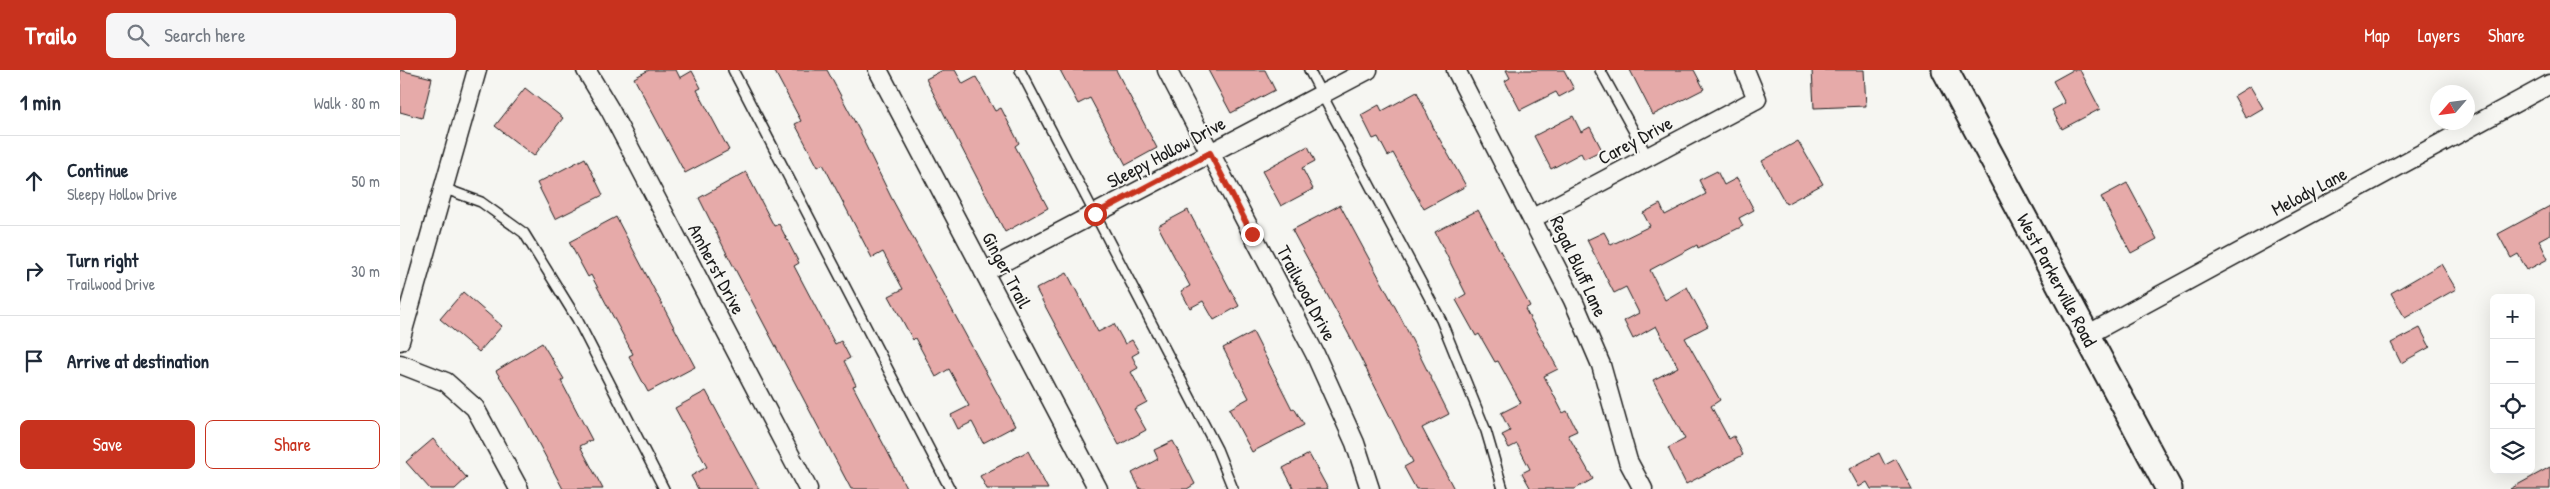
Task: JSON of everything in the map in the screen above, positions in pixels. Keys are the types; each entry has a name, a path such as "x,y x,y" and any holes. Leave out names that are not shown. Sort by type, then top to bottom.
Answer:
{"main road":[{"name":"West Parkerville Road","path":"1945,70 2169,489"}],"street":[{"path":"400,341 477,70"},
{"name":"Amherst Drive","path":"586,70 610,110 808,489"},
{"name":"Ginger Trail","path":"878,70 1098,489"},
{"name":"Trailwood Drive","path":"1167,70 1315,354 1355,443 1370,489"},
{"name":"Sleepy Hollow Drive","path":"984,272 1368,70"},
{"name":"Regal Bluff Lane","path":"1456,70 1533,218 1602,365 1628,461 1644,489"},
{"name":"Carey Drive","path":"1533,218 1757,99 1745,70"},
{"name":"Melody Lane","path":"2087,335 2550,84"},
{"path":"400,364 446,382 475,408 519,489"}],"lane":[{"path":"733,70 950,489"},
{"path":"1020,70 1217,449 1233,489"},
{"path":"1309,70 1441,320 1486,430 1503,489"},
{"path":"1600,70 1648,157"},
{"path":"443,188 481,202 524,233 577,318 664,489"}],"building":[{"path":"400,70 432,78 422,118 400,112"},
{"path":"649,70 676,70 680,78 692,71 701,88 697,90 729,150 685,173 634,78"},
{"path":"774,70 827,70 865,141 891,197 1015,426 983,443 972,422 958,429 951,415 969,406 949,369 936,377 915,338 913,340 889,296 903,289 883,252 872,258 823,164 818,167 795,124 801,121"},
{"path":"943,70 955,70 963,84 976,77 995,111 1001,108 1019,143 1015,146 1048,208 1005,232 926,79"},
{"path":"1060,70 1116,70 1157,148 1126,165 1090,98 1078,104"},
{"path":"1208,70 1265,70 1275,90 1231,113"},
{"path":"1506,70 1564,70 1574,89 1559,97 1556,92 1520,110 1505,81 1510,78"},
{"path":"1630,70 1694,70 1704,89 1653,115"},
{"path":"1812,70 1864,70 1866,106 1814,108"},
{"path":"2073,70 2080,70 2100,109 2062,129 2052,110 2065,103 2053,81"},
{"path":"2250,86 2263,108 2246,118 2234,96"},
{"path":"525,88 563,118 534,156 495,126"},
{"path":"1417,92 1435,131 1466,186 1424,209 1393,153 1388,156 1378,137 1373,139 1361,115 1379,105 1382,111"},
{"path":"1573,116 1581,132 1590,127 1602,150 1584,159 1581,153 1551,169 1534,136"},
{"path":"1798,141 1823,184 1786,204 1762,161"},
{"path":"1308,146 1315,161 1302,168 1313,189 1281,206 1262,171"},
{"path":"585,158 603,195 555,219 537,183"},
{"path":"1717,171 1724,185 1737,178 1754,210 1739,218 1743,226 1698,248 1697,245 1650,270 1665,300 1687,287 1708,326 1685,338 1720,400 1711,406 1729,439 1734,436 1743,455 1686,484 1668,448 1685,439 1653,380 1678,367 1656,326 1633,339 1624,321 1639,313 1626,287 1614,293 1587,240 1604,232 1611,245 1650,226 1643,213 1660,204 1665,215 1706,194 1699,180"},
{"path":"746,172 774,226 779,224 799,263 794,266 835,344 841,341 850,358 844,361 856,385 853,386 907,489 851,489 726,252 699,198"},
{"path":"2127,183 2157,239 2131,253 2101,197"},
{"path":"1340,205 1401,318 1449,414 1422,428 1454,489 1416,489 1404,467 1413,462 1348,333 1292,230"},
{"path":"2550,206 2550,234 2539,240 2548,259 2527,270 2518,254 2511,258 2498,234"},
{"path":"1188,210 1239,306 1214,320 1203,301 1190,308 1181,291 1190,286 1158,226"},
{"path":"1478,210 1530,306 1525,309 1558,369 1544,376 1563,413 1567,411 1577,431 1568,435 1593,479 1575,489 1531,489 1522,473 1530,469 1517,444 1509,448 1502,435 1510,431 1501,413 1521,403 1498,361 1495,362 1479,334 1476,336 1456,300 1466,294 1435,232"},
{"path":"616,217 695,367 648,392 629,356 633,354 591,275 588,277 569,242"},
{"path":"2441,264 2456,289 2405,318 2391,293"},
{"path":"1067,273 1098,332 1114,324 1125,344 1132,340 1139,352 1132,356 1138,368 1131,372 1147,402 1134,409 1146,430 1119,445 1036,289"},
{"path":"463,292 502,326 479,352 440,319"},
{"path":"2420,328 2430,347 2401,363 2391,343"},
{"path":"1253,332 1292,409 1294,408 1304,425 1252,452 1229,409 1249,398 1223,348"},
{"path":"542,343 564,379 561,381 592,440 580,446 603,489 563,489 519,407 496,371"},
{"path":"706,391 759,489 698,489 691,476 707,467 675,408"},
{"path":"433,439 467,478 455,489 430,489 406,462"},
{"path":"1173,441 1195,484 1187,489 1140,489 1132,473 1158,459 1154,450"},
{"path":"1028,451 1048,489 987,489 980,476"},
{"path":"1879,453 1885,465 1896,459 1912,489 1871,489 1867,482 1859,487 1849,469"},
{"path":"1309,454 1328,489 1294,489 1283,468"},
{"path":"2550,467 2550,489 2510,489"}],"route":[{"path":"1095,214 1210,153 1252,234"}]}
